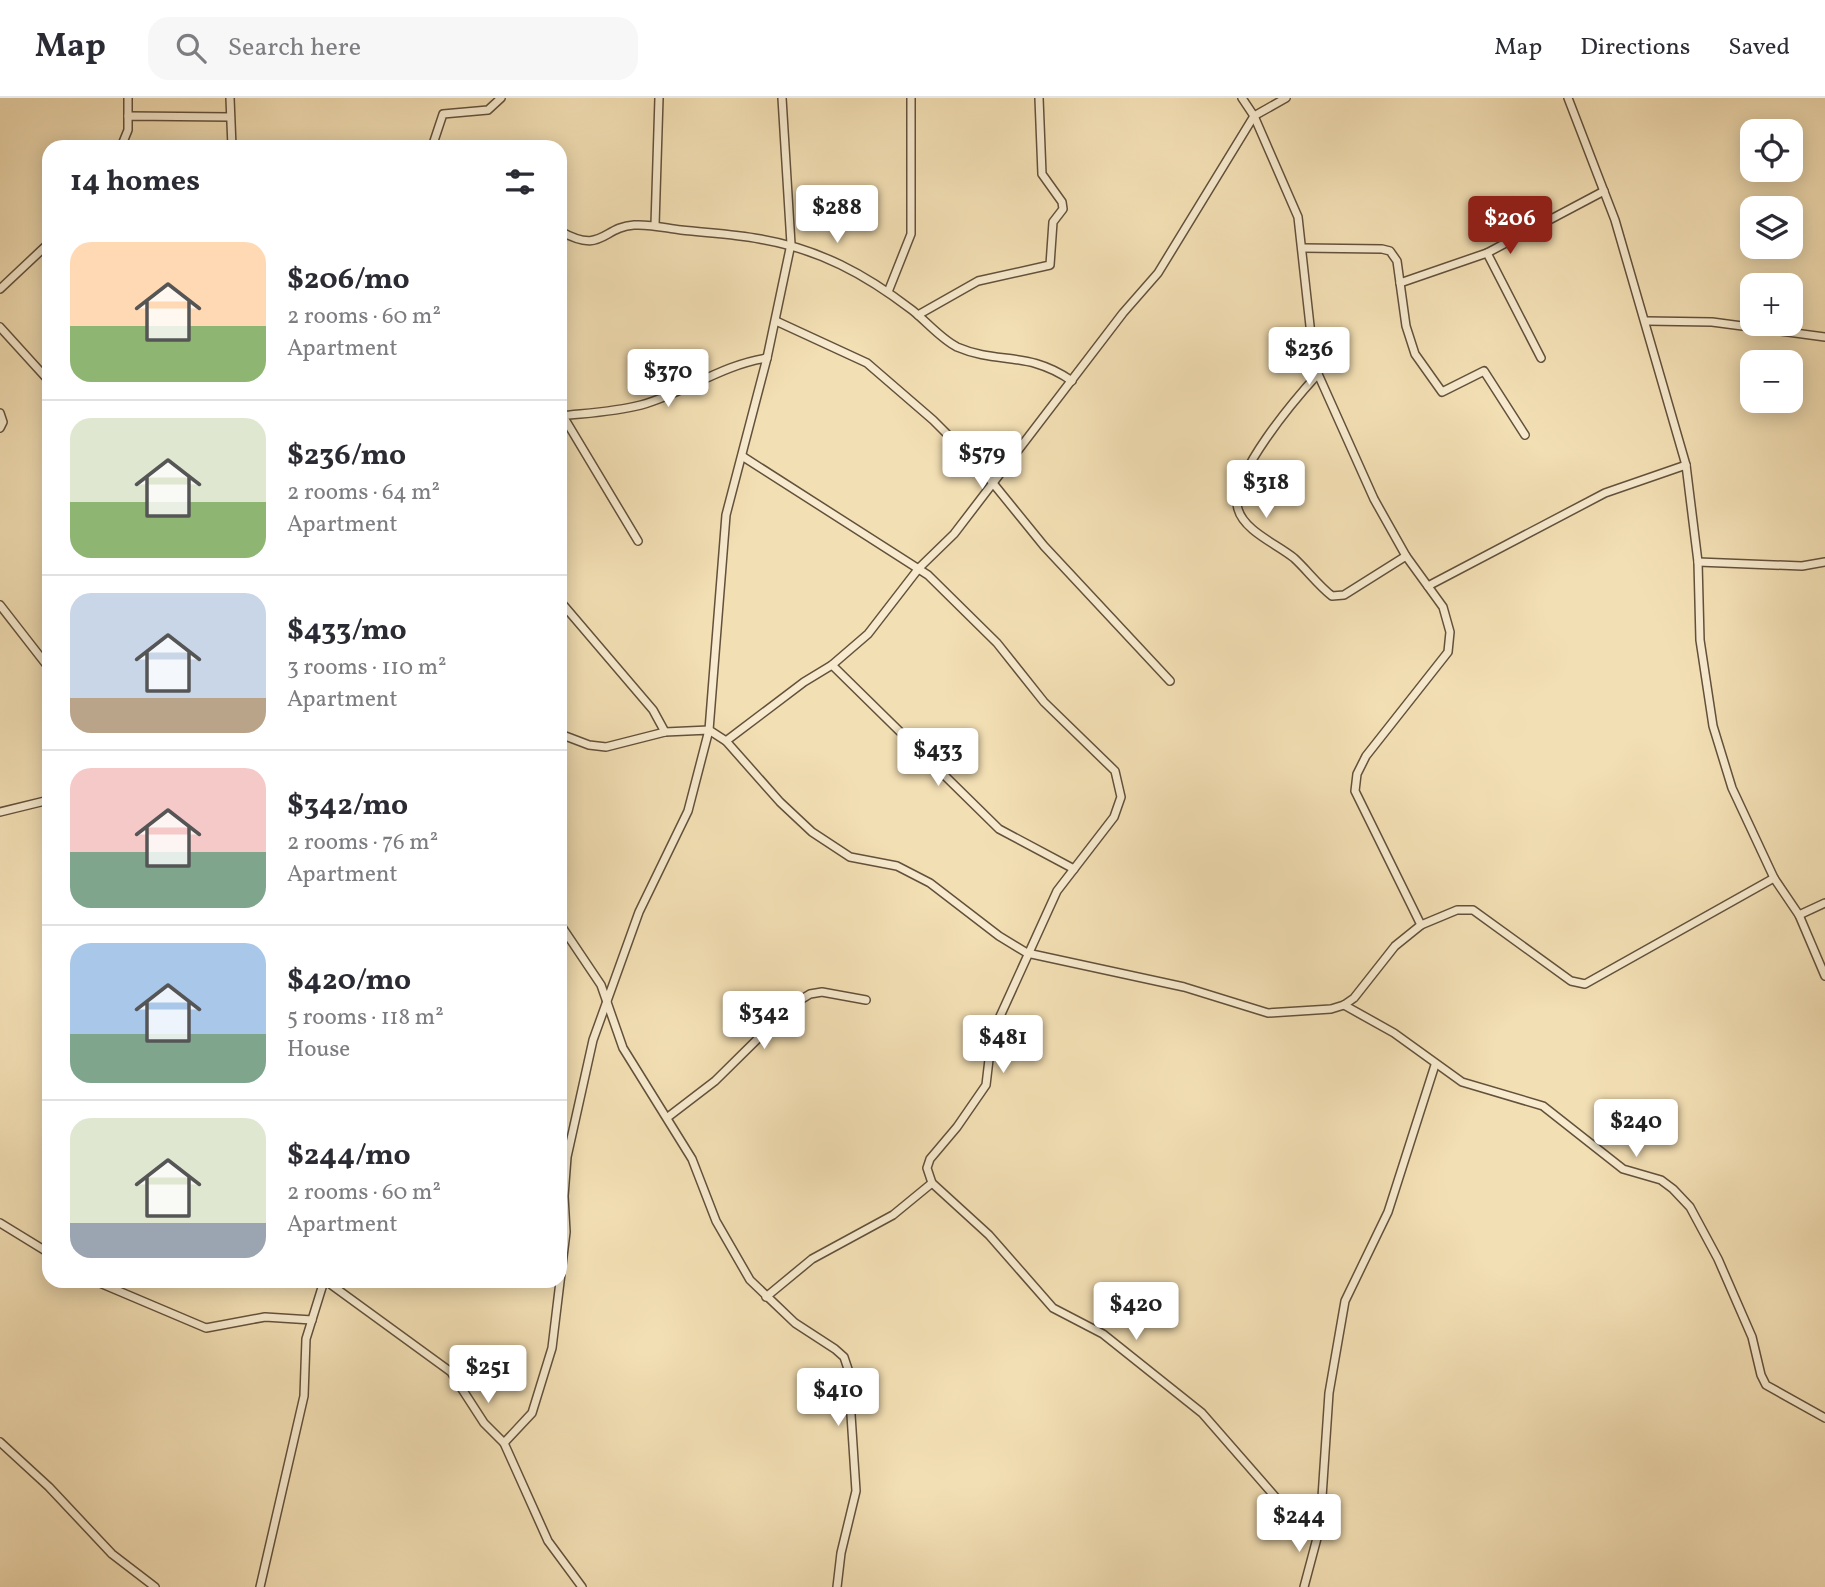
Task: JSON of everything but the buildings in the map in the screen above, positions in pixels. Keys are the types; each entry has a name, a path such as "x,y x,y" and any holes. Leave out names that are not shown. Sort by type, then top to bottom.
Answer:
{"street":[{"path":"124,140 128,130 128,98"},
{"path":"230,98 232,140"},
{"path":"434,140 443,114 488,110 501,98"},
{"path":"655,225 659,98"},
{"path":"567,1157 584,1074 607,999 639,912 688,811 709,730 726,515 776,321 791,244 782,98"},
{"path":"888,292 911,234 911,98"},
{"path":"918,315 978,281 1050,265 1053,222 1063,209 1062,202 1042,174 1039,98"},
{"path":"1242,98 1254,116 1298,217 1312,344 1318,374 1374,499 1406,556 1443,607 1450,632 1448,652 1366,756 1357,774 1355,791 1421,925"},
{"path":"726,741 804,682 832,665 868,634 919,568 954,534 1158,273 1254,116 1286,98"},
{"path":"1568,98 1604,191 1646,321 1686,465 1698,562 1700,640 1713,726 1732,788 1774,878 1799,915 1825,976"},
{"path":"128,116 230,117"},
{"path":"1400,283 1487,253 1604,191"},
{"path":"567,234 582,241 598,240 631,225 655,225 791,244 844,264 888,292 953,345 968,351 1022,358 1052,367 1072,381"},
{"path":"1303,248 1382,248 1390,251 1397,261 1406,326 1424,371 1442,391 1484,371 1525,435"},
{"path":"0,289 42,250"},
{"path":"1487,253 1541,358"},
{"path":"776,321 845,351 880,373 933,420 994,484 1044,546 1170,681"},
{"path":"1646,321 1712,323 1825,337"},
{"path":"0,327 42,371"},
{"path":"567,415 642,405 698,383 722,369 767,358"},
{"path":"1318,374 1289,406 1257,452 1236,501 1238,512 1244,521 1296,560 1332,596 1344,595 1406,556"},
{"path":"0,413 0,428"},
{"path":"567,424 638,541"},
{"path":"742,456 919,568 997,643 1044,702 1115,771 1121,797 1114,817 1058,891 1027,953 992,1034 986,1085 957,1127 930,1158 928,1168 932,1183 989,1236 1053,1308 1103,1334 1202,1413 1278,1500 1320,1527"},
{"path":"1428,586 1605,492 1686,465"},
{"path":"1698,562 1802,566 1825,562"},
{"path":"0,605 42,659"},
{"path":"567,609 653,710 665,732"},
{"path":"832,665 999,829 1074,869"},
{"path":"567,737 589,745 606,747 665,732 709,730 726,741 780,802 813,832 850,856 897,866 930,883 999,936 1027,953 1184,988 1268,1013 1331,1009 1344,1005 1353,998 1395,946 1421,925 1457,910 1473,910 1571,981 1585,984 1774,878"},
{"path":"0,811 42,802"},
{"path":"1799,915 1825,903"},
{"path":"567,935 607,999 623,1048 692,1159 716,1221 750,1280 795,1324 844,1357 848,1369 856,1491 841,1553 837,1587"},
{"path":"668,1117 715,1081 792,1005 810,994 822,992 866,1000"},
{"path":"1344,1005 1394,1033 1434,1065 1470,1085 1543,1107 1623,1169 1661,1180 1673,1189 1690,1207 1718,1259 1752,1336 1761,1376 1766,1385 1825,1418"},
{"path":"1304,1587 1320,1527 1329,1393 1345,1301 1388,1212 1434,1065"},
{"path":"766,1297 813,1259 893,1215 932,1183"},
{"path":"0,1223 42,1249"},
{"path":"112,1288 206,1328 243,1319 312,1320"},
{"path":"260,1587 304,1396 303,1362 323,1288"},
{"path":"335,1288 451,1372 476,1412 504,1443 548,1541 582,1587"},
{"path":"504,1443 532,1413 552,1348 559,1288"},
{"path":"0,1442 50,1487 112,1554 155,1587"}]}
